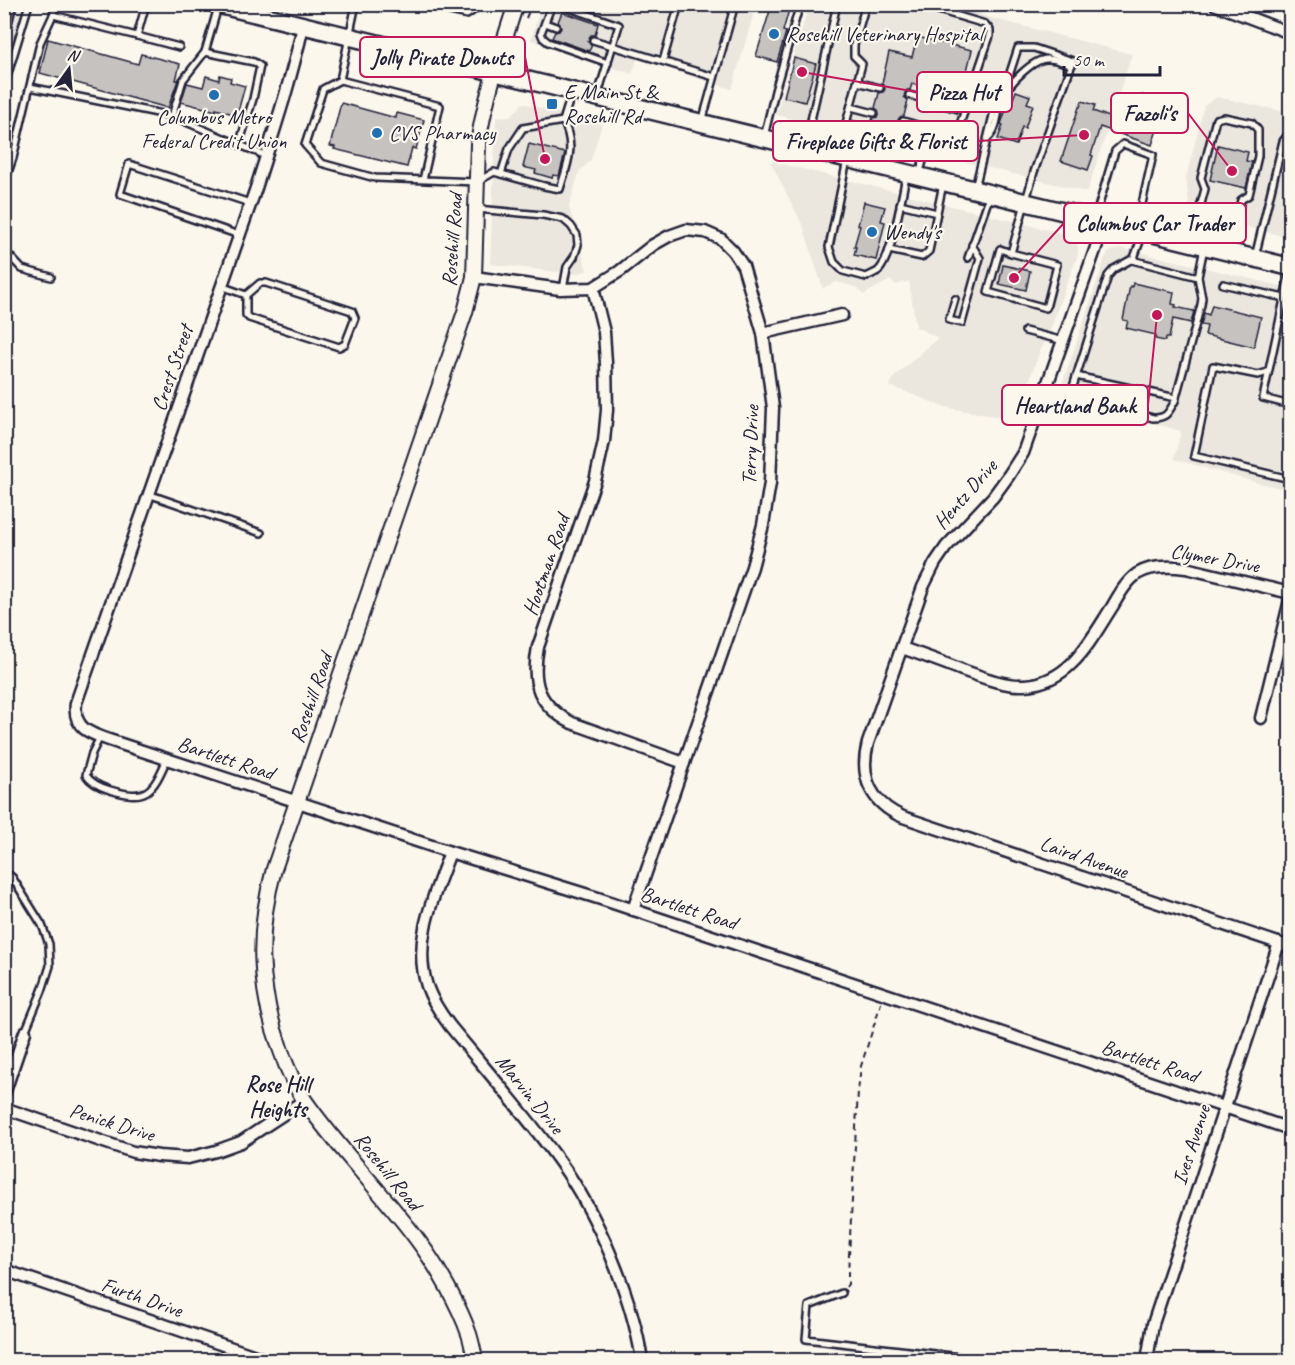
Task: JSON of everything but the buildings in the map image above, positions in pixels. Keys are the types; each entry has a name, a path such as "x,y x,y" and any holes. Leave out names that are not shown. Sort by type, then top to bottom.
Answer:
{"main road":[{"path":"217,5 1255,258 1290,269"}],"street":[{"name":"Rosehill Road","path":"476,1360 469,1332 455,1302 420,1243 343,1149 294,1083 274,1031 267,1005 261,957 263,918 274,869 459,332 474,277 478,144 495,73 516,4"},
{"path":"1214,4 1290,33"},
{"name":"Crest Street","path":"77,721 76,704 266,156 289,85 303,26"},
{"name":"Hentz Drive","path":"873,792 867,780 865,754 923,586 946,547 993,497 1023,453 1064,340 1100,221"},
{"name":"Terry Drive","path":"474,277 563,289 593,288 669,236 686,230 705,232 721,239 734,251 743,266 763,333 773,408 770,483 763,525 752,567 633,910"},
{"name":"Hootman Road","path":"593,288 604,332 607,410 604,441 595,481 538,647 535,677 539,692 558,716 684,763"},
{"path":"763,333 842,315"},
{"name":"Clymer Drive","path":"902,648 989,679 1007,684 1024,685 1042,681 1073,664 1085,650 1122,591 1138,574 1150,569 1186,568 1290,593"},
{"path":"1261,718 1290,600"},
{"name":"Bartlett Road","path":"77,721 83,729 100,737 633,910 1290,1129"},
{"name":"Laird Avenue","path":"873,792 885,808 903,817 1290,946"},
{"name":"Marvin Drive","path":"450,852 424,934 422,950 427,985 450,1026 561,1163 578,1191 603,1238 621,1284 642,1360"},
{"name":"Ives Avenue","path":"1147,1360 1153,1324 1279,943"},
{"path":"4,1094 25,1032"},
{"name":"Penick Drive","path":"4,1108 133,1152 188,1158 241,1142 305,1100"},
{"name":"Furth Drive","path":"4,1270 267,1360"}],"lane":[{"path":"4,40 13,4"},
{"path":"4,87 30,4"},
{"path":"4,184 13,158 40,43 53,15 55,4"},
{"path":"137,36 146,4"},
{"path":"340,80 356,4"},
{"path":"419,4 467,15 474,10 476,4"},
{"path":"552,4 541,33 543,38 548,42 608,63"},
{"path":"558,4 619,25 597,98"},
{"path":"663,61 680,4"},
{"path":"702,123 735,4"},
{"path":"764,138 800,4"},
{"path":"804,148 837,4"},
{"path":"866,4 854,45 854,56 862,64 846,123 839,199 829,247 834,262 843,271 866,277 879,270 893,236 900,204 928,144"},
{"path":"846,123 928,144 949,142 956,136 990,36 990,30 986,24 918,4"},
{"path":"172,116 183,80 205,52 217,5"},
{"path":"53,15 179,48"},
{"path":"545,23 556,27"},
{"path":"593,40 714,77"},
{"path":"968,258 982,192 987,139 999,91 1008,79 1018,48 1034,48 1073,61 1034,172 1011,253"},
{"path":"205,52 254,62 260,66 239,145"},
{"path":"987,139 994,133 1002,99 1014,81 1042,60 1048,59 1071,65"},
{"path":"423,180 440,106 340,80 323,89 305,146 321,163 375,178 423,180 477,182 494,172 560,189 570,155 569,132 563,121 572,92"},
{"path":"857,82 880,88"},
{"path":"30,87 172,116 266,156"},
{"path":"909,95 965,111"},
{"path":"851,106 874,113"},
{"path":"1048,386 1153,418 1167,415 1176,398 1201,305 1198,245 1205,189 1201,177 1216,119 1224,117 1252,123 1258,130 1258,156 1250,195 1241,200 1228,252"},
{"path":"501,174 509,149 523,128 563,121"},
{"path":"903,121 956,136"},
{"path":"1255,258 1283,141 1290,132"},
{"path":"1073,394 1076,376 1108,276 1114,269 1132,260 1138,252 1154,154 1123,144 1115,151 1100,221"},
{"path":"239,235 120,194 129,164 250,202"},
{"path":"888,250 922,257 928,250 944,182"},
{"path":"900,204 937,213"},
{"path":"476,209 543,215 563,219 571,226 577,236 578,245 567,267 563,289"},
{"path":"955,299 949,320 962,323 980,258 972,245"},
{"path":"1000,249 1011,253 1057,265 1046,308 988,292 1000,249"},
{"path":"4,250 22,269 51,277"},
{"path":"1132,260 1198,277"},
{"path":"1290,269 1263,398 1290,405"},
{"path":"260,283 266,283 352,311 355,318 345,344 339,346 249,318 246,315 246,295 260,283"},
{"path":"1223,284 1284,298"},
{"path":"222,286 246,295"},
{"path":"1025,332 1064,340"},
{"path":"1268,372 1258,375 1213,366 1194,456 1290,479"},
{"path":"1076,376 1176,398"},
{"path":"148,494 261,533"},
{"path":"100,737 87,767 86,775 104,788 137,796 146,792 157,782 167,759"},
{"path":"4,872 12,877 42,925 49,944 50,966 25,1032"},
{"path":"842,1293 809,1306 806,1339 986,1360"}],"path":[{"path":"842,1293 848,1284 861,1066 881,1003"}],"shaded area":[{"path":"5,5 26,5 5,74"},
{"path":"541,5 756,5 732,89 637,59 632,74 531,40"},
{"path":"809,5 951,5 995,19 1132,54 1087,192 776,115"},
{"path":"1217,97 1290,113 1290,238 1190,212 1186,178 1204,106"},
{"path":"522,103 602,124 591,160 579,172 569,207 587,271 574,274 490,264 496,117 510,116"},
{"path":"770,161 1069,235 1075,240 1078,255 1015,420 945,407 890,386 894,377 938,338 916,327 909,281 896,285 890,280 863,295 856,287 837,282 823,289 803,226"},
{"path":"1121,248 1290,288 1290,490 1174,459 1181,431 1058,397 1105,258 1109,252"}],"place":[{"name":"Rosehill Veterinary Hospital","path":"774,34"},
{"name":"Pizza Hut","path":"802,72"},
{"name":"Columbus Metro Federal Credit Union","path":"214,95"},
{"name":"E Main St & Rosehill Rd","path":"552,104"},
{"name":"CVS Pharmacy","path":"377,133"},
{"name":"Fireplace Gifts & Florist","path":"1084,135"},
{"name":"Jolly Pirate Donuts","path":"545,159"},
{"name":"Fazoli's","path":"1232,171"},
{"name":"Wendy's","path":"872,232"},
{"name":"Columbus Car Trader","path":"1014,278"},
{"name":"Heartland Bank","path":"1157,315"}],"district":[{"name":"Rose Hill Heights","path":"278,1096"}]}
